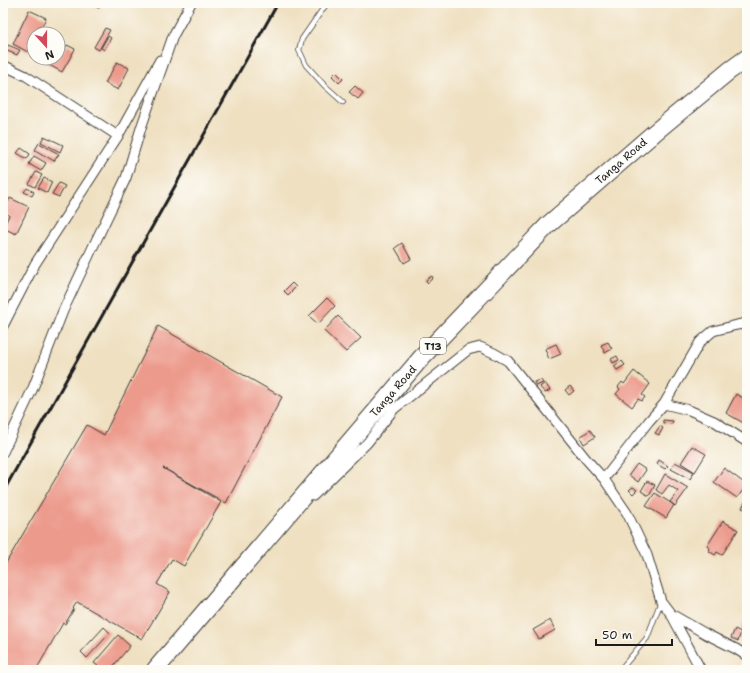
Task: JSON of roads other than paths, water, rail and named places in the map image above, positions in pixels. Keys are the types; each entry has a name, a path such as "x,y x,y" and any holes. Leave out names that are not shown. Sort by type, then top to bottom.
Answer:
{"highway":[{"name":"Tanga Road","path":"155,670 422,357 548,225 654,133 747,58"}],"street":[{"path":"3,326 34,264 118,136 191,3"},
{"path":"3,452 33,388 63,311 126,178 141,128 173,36"},
{"path":"3,65 26,76 118,136"},
{"path":"604,479 664,404 700,342 713,331 747,324"},
{"path":"280,523 315,494 367,443 394,409 468,350 480,347 508,361 586,459 604,479 627,513 647,555 661,600 671,614 702,670"},
{"path":"664,404 689,410 714,420 747,442"},
{"path":"671,614 706,634 736,648 747,656"}],"lane":[{"path":"328,3 302,39 299,50 306,65 324,85 343,102"},
{"path":"620,670 647,638 661,600"}],"railway":[{"path":"3,492 278,3"}]}
